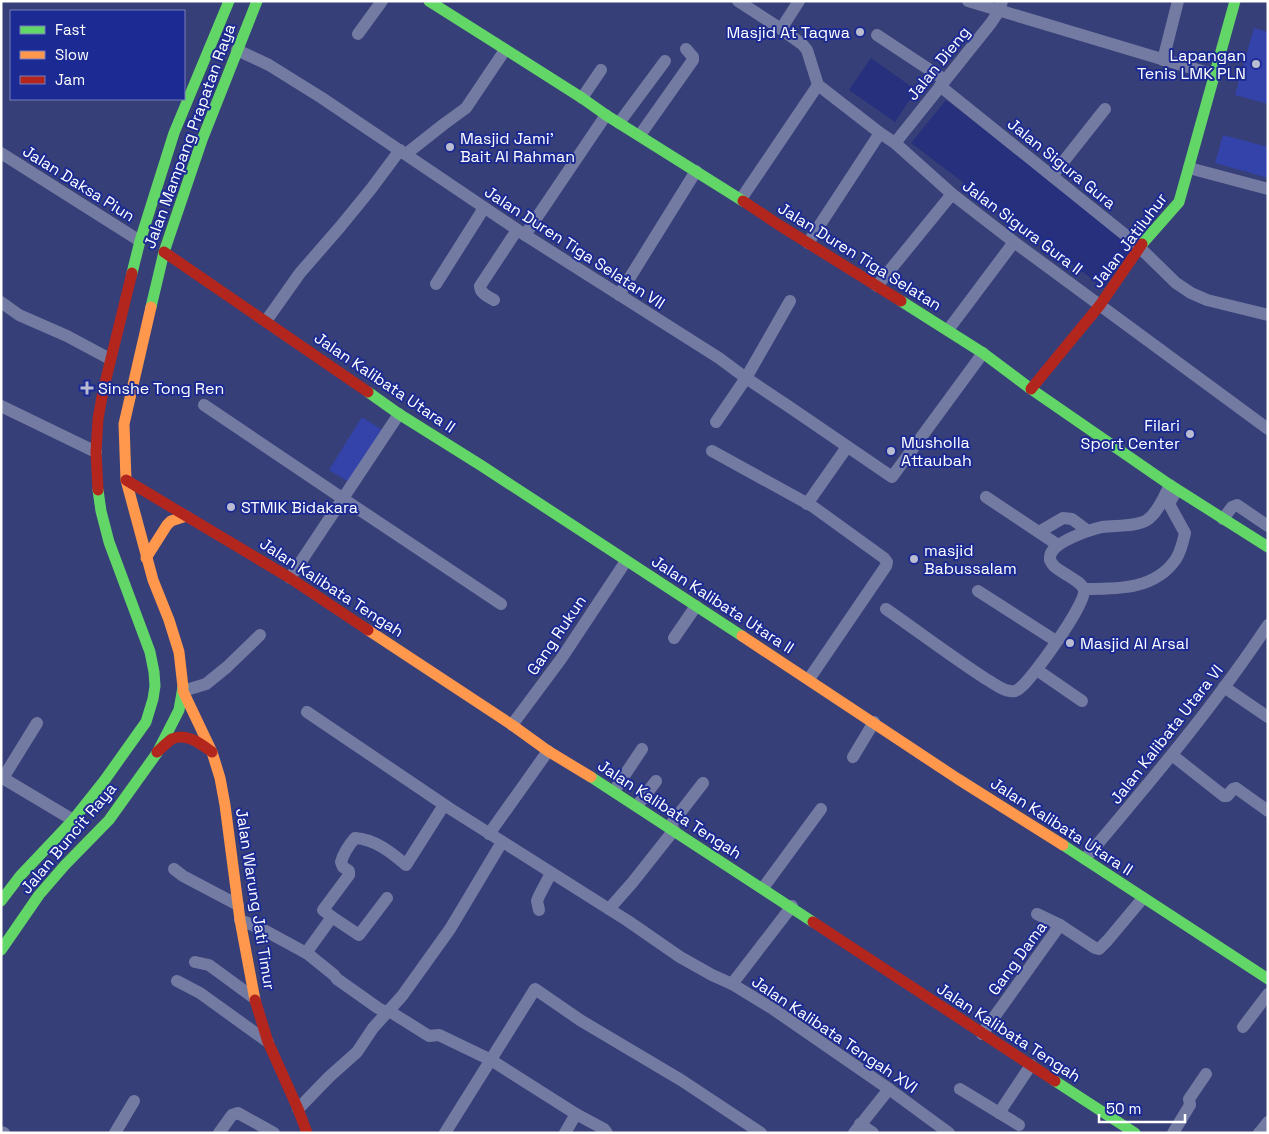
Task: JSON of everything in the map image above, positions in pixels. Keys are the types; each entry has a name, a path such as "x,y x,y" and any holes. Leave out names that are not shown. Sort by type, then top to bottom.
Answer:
{"street":[{"name":"Jalan Mampang Prapatan Raya","path":"183,691 179,652 153,580 130,501 126,480 124,424 164,252 195,159 257,1"},
{"path":"358,34 382,1"},
{"name":"Jalan Duren Tiga Selatan","path":"429,1 606,115 948,330 1031,390 1174,487 1268,547"},
{"path":"738,1 802,44 807,50 818,85 741,199"},
{"path":"781,29 799,1"},
{"path":"968,1 1001,6 1163,60 1215,75"},
{"path":"1163,60 1178,1"},
{"name":"Jalan Jatiluhur","path":"1031,390 1100,306 1140,248 1179,202 1235,1"},
{"name":"Jalan Mampang Prapatan Raya","path":"185,95 227,5"},
{"path":"227,5 243,6 247,10 248,20"},
{"name":"Jalan Dieng","path":"895,143 991,23 1001,6"},
{"name":"Jalan Sigura Gura","path":"877,35 942,83 1134,242 1176,283 1191,293 1207,300 1268,315"},
{"path":"640,135 693,60 693,57 686,49"},
{"name":"Jalan Duren Tiga Selatan VII","path":"237,50 269,65 322,98 521,233 719,358 892,477 982,353"},
{"path":"266,321 300,273 403,152 466,108 504,50"},
{"path":"620,123 665,61"},
{"path":"582,98 601,70"},
{"name":"Jalan Sigura Gura II","path":"818,85 895,143 952,194 1014,242 1268,429"},
{"name":"Jalan Mampang Prapatan Raya","path":"150,652 109,542 97,477 96,452 101,400 110,359 140,241 174,133 182,101"},
{"path":"1052,176 1105,109"},
{"path":"494,300 482,292 480,286 521,233 606,115"},
{"path":"808,243 880,133"},
{"name":"Jalan Daksa Piun","path":"1,154 140,241"},
{"path":"1189,168 1268,189"},
{"path":"619,295 696,171"},
{"path":"877,286 952,194"},
{"path":"436,284 484,208"},
{"path":"948,330 1014,242"},
{"name":"Jalan Kalibata Utara II","path":"164,252 399,414 482,466 958,779 1268,979"},
{"path":"716,422 746,378 790,301"},
{"path":"1,302 19,315 67,336 110,359"},
{"path":"204,405 501,604"},
{"path":"1,406 96,452"},
{"path":"290,578 399,414"},
{"path":"807,504 847,447"},
{"path":"712,451 812,506 884,558 886,562 886,566 809,680"},
{"name":"Jalan Kalibata Tengah","path":"126,480 290,578 512,725 548,751 614,791 792,906 917,992 1129,1131"},
{"path":"886,609 978,674 998,686 1014,692 1021,688 1037,670 1075,614 1083,596 1084,589 1080,584 1054,566 1050,560 1051,552 1058,545 1088,531 1146,520 1154,514 1160,503 1174,487"},
{"path":"1084,589 1130,587 1148,581 1164,572 1176,559 1181,550 1185,533 1169,504 1174,487"},
{"path":"986,497 1058,545"},
{"path":"1160,503 1173,511"},
{"path":"1223,519 1232,507 1237,505 1268,526"},
{"path":"146,558 167,525 186,516"},
{"path":"1039,532 1063,518 1072,519 1088,531"},
{"name":"Gang Rukun","path":"512,725 561,659 626,561"},
{"path":"978,591 1056,641"},
{"path":"674,638 696,606"},
{"name":"Jalan Kalibata Utara VI","path":"1086,860 1172,755 1268,626"},
{"path":"183,691 206,684 227,667 260,635"},
{"name":"Jalan Buncit Raya","path":"1,901 20,876 73,820 104,781 146,722 155,686 150,652"},
{"path":"1037,670 1082,701"},
{"path":"1224,687 1268,717"},
{"name":"Jalan Buncit Raya","path":"1,950 9,936 39,896 65,865 109,820 157,753 178,710 183,691"},
{"name":"Jalan Warung Jati Timur","path":"183,691 212,752 220,778 238,863 238,905 254,998 268,1042 307,1133"},
{"path":"307,712 444,805 609,909 680,957 732,984"},
{"path":"853,757 874,722"},
{"path":"37,723 2,778 73,820"},
{"path":"157,753 174,738 181,737 189,738 212,752"},
{"path":"614,791 642,749"},
{"path":"489,834 548,751"},
{"path":"1172,755 1224,796 1227,796 1236,788 1268,811"},
{"path":"636,806 656,781"},
{"path":"609,909 632,883 704,784"},
{"path":"388,898 360,935 323,910 349,875 349,871 343,867 341,862 344,852 355,838 366,838 383,847 406,865 444,805"},
{"path":"763,888 821,809"},
{"path":"298,1109 357,1052 373,1028 402,996 450,929 502,842"},
{"path":"174,870 238,905"},
{"path":"539,910 537,901 551,873"},
{"path":"1037,914 1060,925 1098,949 1143,898"},
{"name":"Jalan Kalibata Tengah XVI","path":"792,906 732,984 889,1089 949,1133"},
{"path":"306,953 332,916"},
{"path":"240,920 262,929 306,953 337,979 378,1008 389,1011 429,1036 439,1035 491,1060 576,1114 604,1129 607,1133"},
{"name":"Gang Dama","path":"982,1034 1060,925"},
{"path":"195,962 208,965 254,998"},
{"path":"177,981 200,993 268,1042"},
{"path":"445,1133 535,990 580,1020 696,1090 761,1133"},
{"path":"1243,1027 1268,994"},
{"path":"999,1112 1031,1066"},
{"path":"1173,1133 1190,1105 1189,1099 1206,1074"},
{"path":"873,1133 857,1128 889,1089"},
{"path":"960,1089 1019,1125"},
{"path":"115,1133 134,1101"},
{"path":"219,1133 232,1115 238,1113 256,1129 274,1133"},
{"path":"565,1133 576,1114"},
{"path":"1259,1133 1268,1122"}],"shaded area":[{"name":"Lapangan Tenis LMK PLN","path":"1254,28 1268,32 1268,104 1235,95"},
{"path":"871,58 916,90 895,122 849,90"},
{"path":"946,100 1134,246 1104,288 911,143"},
{"path":"1223,135 1268,147 1268,178 1215,163"},
{"path":"362,417 382,430 349,482 329,470"}],"traffic: fast":[{"path":"132,273 140,241 174,133 229,1"},
{"path":"151,307 164,252 202,140 257,1"},
{"path":"429,1 743,201"},
{"path":"1142,244 1179,202 1235,1"},
{"path":"901,301 983,353 1031,389 1170,485 1268,547"},
{"path":"368,392 742,636"},
{"path":"1,901 20,876 73,820 104,781 146,722 153,699 155,686 150,652 109,542 98,490"},
{"path":"1,950 39,895 109,820 157,753 179,710 183,687"},
{"path":"591,777 813,922"},
{"path":"1063,845 1268,979"},
{"path":"1055,1081 1135,1133"}],"traffic: slow":[{"path":"151,307 124,424 126,480 153,580 179,652 183,687"},
{"path":"146,558 167,525 171,521 186,516"},
{"path":"368,630 548,751 591,777"},
{"path":"742,636 958,779 1063,845"},
{"path":"183,691 212,752 220,778 240,920 255,1000"}],"traffic: jam":[{"path":"743,201 901,301"},
{"path":"1031,389 1100,305 1142,244"},
{"path":"164,252 368,392"},
{"path":"98,490 96,452 98,419 132,273"},
{"path":"126,480 290,578 368,630"},
{"path":"157,752 177,737 193,740 212,752"},
{"path":"813,922 1055,1081"},
{"path":"255,1000 268,1042 307,1133"}],"place":[{"name":"Masjid At Taqwa","path":"860,32"},
{"name":"Lapangan Tenis LMK PLN","path":"1256,64"},
{"name":"Masjid Jami' Bait Al Rahman","path":"450,147"},
{"name":"Sinshe Tong Ren","path":"87,388"},
{"name":"Filari Sport Center","path":"1190,434"},
{"name":"Musholla Attaubah","path":"891,451"},
{"name":"STMIK Bidakara","path":"231,507"},
{"name":"masjid Babussalam","path":"914,559"},
{"name":"Masjid Al Arsal","path":"1070,643"}]}
